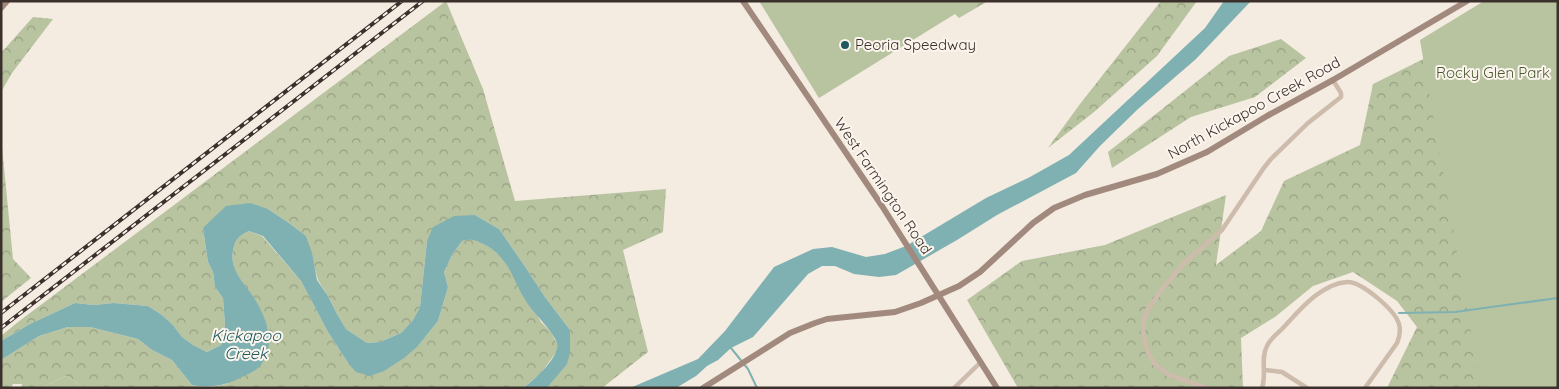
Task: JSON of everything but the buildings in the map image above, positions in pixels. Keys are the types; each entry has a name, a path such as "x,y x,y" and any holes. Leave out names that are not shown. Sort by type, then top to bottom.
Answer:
{"main road":[{"path":"1,8 7,1"},
{"name":"West Farmington Road","path":"744,1 882,206 997,388"},
{"name":"North Kickapoo Creek Road","path":"703,388 790,333 815,323 842,317 895,312 939,296 974,277 1033,223 1063,204 1085,195 1157,174 1192,159 1468,1"}],"street":[{"path":"1207,388 1169,375 1154,363 1148,353 1143,335 1144,319 1148,309 1185,262 1222,230 1263,169 1272,159 1308,123 1342,97 1333,80"},
{"path":"1262,388 1265,370 1264,356 1267,346 1277,333 1317,295 1336,285 1349,282 1360,286 1371,294 1394,314 1400,325 1400,336 1397,343 1365,388"},
{"path":"954,388 981,362"},
{"path":"1265,370 1282,372 1307,388"}],"green space":[{"path":"446,1 483,89 515,201 666,189 663,232 623,250 648,352 602,388 547,388 567,363 570,330 499,229 475,215 427,241 420,307 413,320 401,333 380,342 367,343 346,329 318,280 306,236 268,209 203,228 208,262 213,272 215,287 223,298 225,325 221,345 207,352 182,337 173,325 148,306 114,303 94,305 75,303 30,324 1,341 1,336 18,322"},
{"name":"Peoria Speedway","path":"759,1 976,1 819,98"},
{"path":"959,1 988,1 959,18 949,8"},
{"path":"1161,1 1197,1 1157,56 1094,112 1048,148 1080,104"},
{"name":"Rocky Glen Park","path":"1484,1 1558,1 1558,388 1481,388 1420,40"},
{"path":"1558,1 1558,388 1387,388 1417,327 1397,301 1353,272 1313,286 1275,317 1241,338 1243,388 1018,388 967,300 1022,261 1105,245 1226,195 1216,265 1261,231 1284,181 1360,145 1373,84 1486,28"},
{"path":"33,17 53,19 12,73 1,92 1,53"},
{"path":"1281,39 1306,58 1255,97 1191,117 1112,168 1108,152 1229,56"},
{"path":"1,137 13,259 31,278 1,302"},
{"path":"249,231 262,236 301,281 328,332 348,363 418,346 438,321 448,287 444,272 452,255 462,241 468,239 477,240 492,249 506,261 541,322 551,332 557,344 557,351 541,373 523,388 207,388 226,384 269,332 257,304 233,265 232,258 236,241 240,236"},
{"path":"68,327 90,327 138,339 152,350 172,360 192,385 205,388 85,388 66,376 41,388 21,388 22,384 13,384 11,388 1,388 1,360 39,336"},
{"path":"66,376 85,388 41,388"}],"water":[{"path":"1224,1 1251,1 1196,59 1138,109 1100,146 1076,173 997,215 896,275 879,277 854,274 835,266 822,266 808,274 753,337 731,348 696,376 676,388 630,388 698,359 725,331 774,267 813,249 832,247 866,257 885,254 906,246 986,198 1030,177 1069,155 1205,28"},
{"name":"Kickapoo Creek","path":"250,203 268,209 306,236 312,253 317,280 346,329 367,343 380,342 401,333 413,320 420,307 427,241 433,227 454,216 475,215 499,229 570,330 570,353 567,364 547,388 523,388 550,362 557,349 557,344 549,329 528,304 502,258 478,241 469,240 462,241 452,255 444,272 448,287 438,321 418,346 384,371 370,376 356,372 328,332 301,281 263,236 249,231 240,236 236,241 232,258 236,271 262,313 269,333 269,346 259,367 249,374 219,385 206,387 192,385 172,360 152,350 138,339 90,327 68,327 39,336 1,360 1,341 30,324 75,303 94,305 114,303 148,306 162,315 182,337 193,345 207,352 221,345 225,325 223,298 215,287 213,272 208,262 203,228 226,206"}],"waterway":[{"path":"1399,313 1455,312 1558,298"},
{"path":"731,348 748,369 757,388"}],"railway":[{"path":"1,313 402,1"},
{"path":"1,328 423,1"}],"place":[{"name":"Peoria Speedway","path":"845,45"}]}
